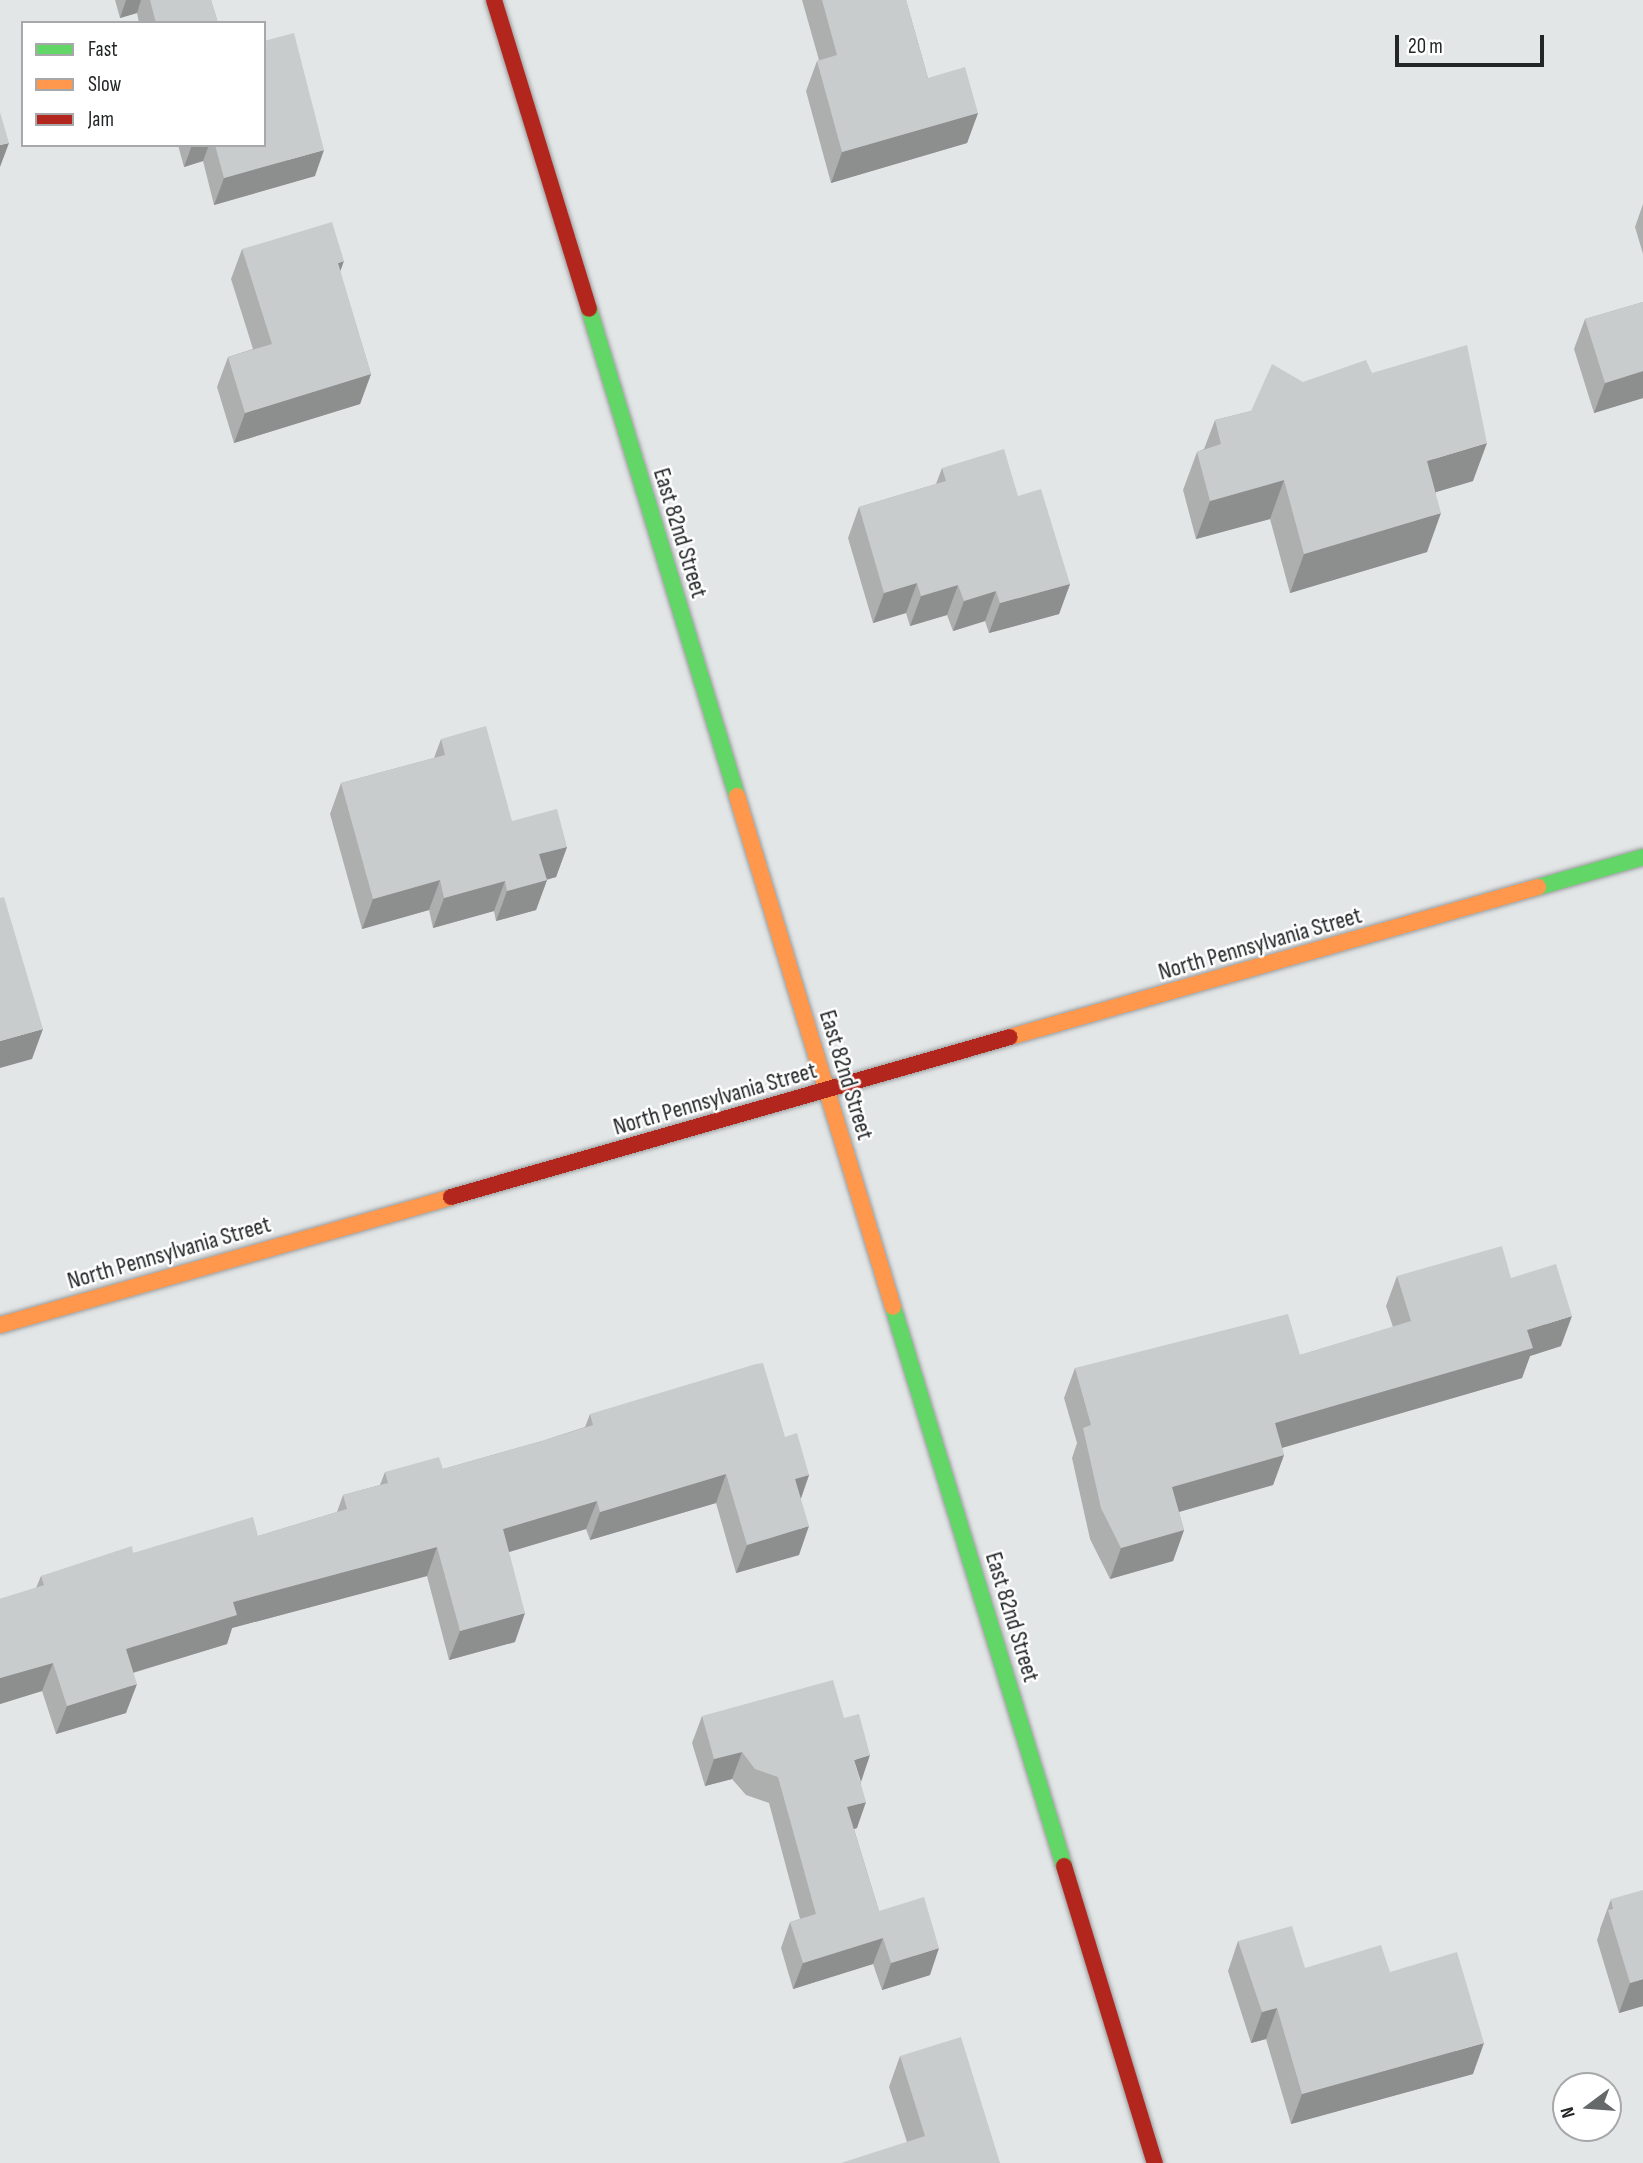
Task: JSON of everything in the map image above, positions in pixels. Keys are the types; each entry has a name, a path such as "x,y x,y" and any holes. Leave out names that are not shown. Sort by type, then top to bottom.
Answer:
{"street":[{"name":"East 82nd Street","path":"494,0 1155,2163"},
{"name":"North Pennsylvania Street","path":"0,1325 1643,857"}],"building":[{"path":"150,0 211,0 217,21 155,21"},
{"path":"822,0 906,0 928,78 965,67 978,113 842,152 817,61 837,55"},
{"path":"294,33 324,150 224,178 216,147 266,147 266,40"},
{"path":"0,112 9,143 0,145"},
{"path":"332,222 344,261 338,263 371,374 245,413 228,357 272,344 242,249"},
{"path":"1643,302 1643,371 1605,383 1585,319"},
{"path":"1467,345 1487,443 1427,461 1441,513 1304,554 1284,480 1210,501 1197,452 1221,444 1215,420 1251,411 1272,364 1303,382 1366,360 1372,373"},
{"path":"1004,449 1018,496 1041,489 1070,584 1000,603 996,591 964,601 958,585 921,596 917,583 884,593 859,507 946,481 942,468"},
{"path":"486,726 512,821 557,809 567,847 539,854 547,880 507,891 505,881 444,898 440,880 373,899 341,783 445,755 441,739"},
{"path":"4,897 43,1029 0,1041 0,898"},
{"path":"1502,1246 1511,1278 1556,1264 1572,1316 1527,1330 1533,1348 1275,1423 1284,1455 1172,1487 1184,1530 1121,1548 1101,1508 1083,1428 1091,1425 1075,1368 1288,1314 1300,1355 1411,1321 1397,1276"},
{"path":"763,1363 785,1437 797,1433 809,1475 795,1479 809,1526 747,1545 726,1474 600,1512 597,1501 503,1529 525,1613 460,1631 437,1547 233,1602 237,1615 126,1649 137,1684 67,1706 53,1663 0,1678 0,1599 44,1585 41,1576 132,1546 133,1553 253,1517 258,1536 347,1509 343,1495 388,1483 385,1472 439,1457 443,1469 542,1441 593,1425 590,1414"},
{"path":"833,1680 844,1718 859,1714 870,1755 854,1760 866,1802 847,1807 879,1911 924,1897 939,1948 891,1963 883,1938 803,1963 790,1922 816,1914 778,1777 755,1769 742,1752 714,1759 702,1716"},
{"path":"1643,1890 1643,1979 1630,1983 1608,1910 1613,1909 1611,1899"},
{"path":"1292,1926 1305,1968 1381,1945 1390,1972 1457,1952 1484,2043 1302,2094 1277,2008 1262,2012 1238,1941"},
{"path":"961,2037 1000,2163 841,2163 925,2136 900,2056"}],"traffic: fast":[{"path":"589,309 737,796"},
{"path":"1538,887 1643,857"},
{"path":"893,1307 1064,1866"}],"traffic: slow":[{"path":"737,796 893,1307"},
{"path":"1010,1037 1538,887"},
{"path":"0,1325 451,1197"}],"traffic: jam":[{"path":"494,0 589,309"},
{"path":"451,1197 1010,1037"},
{"path":"1064,1866 1155,2163"}]}
